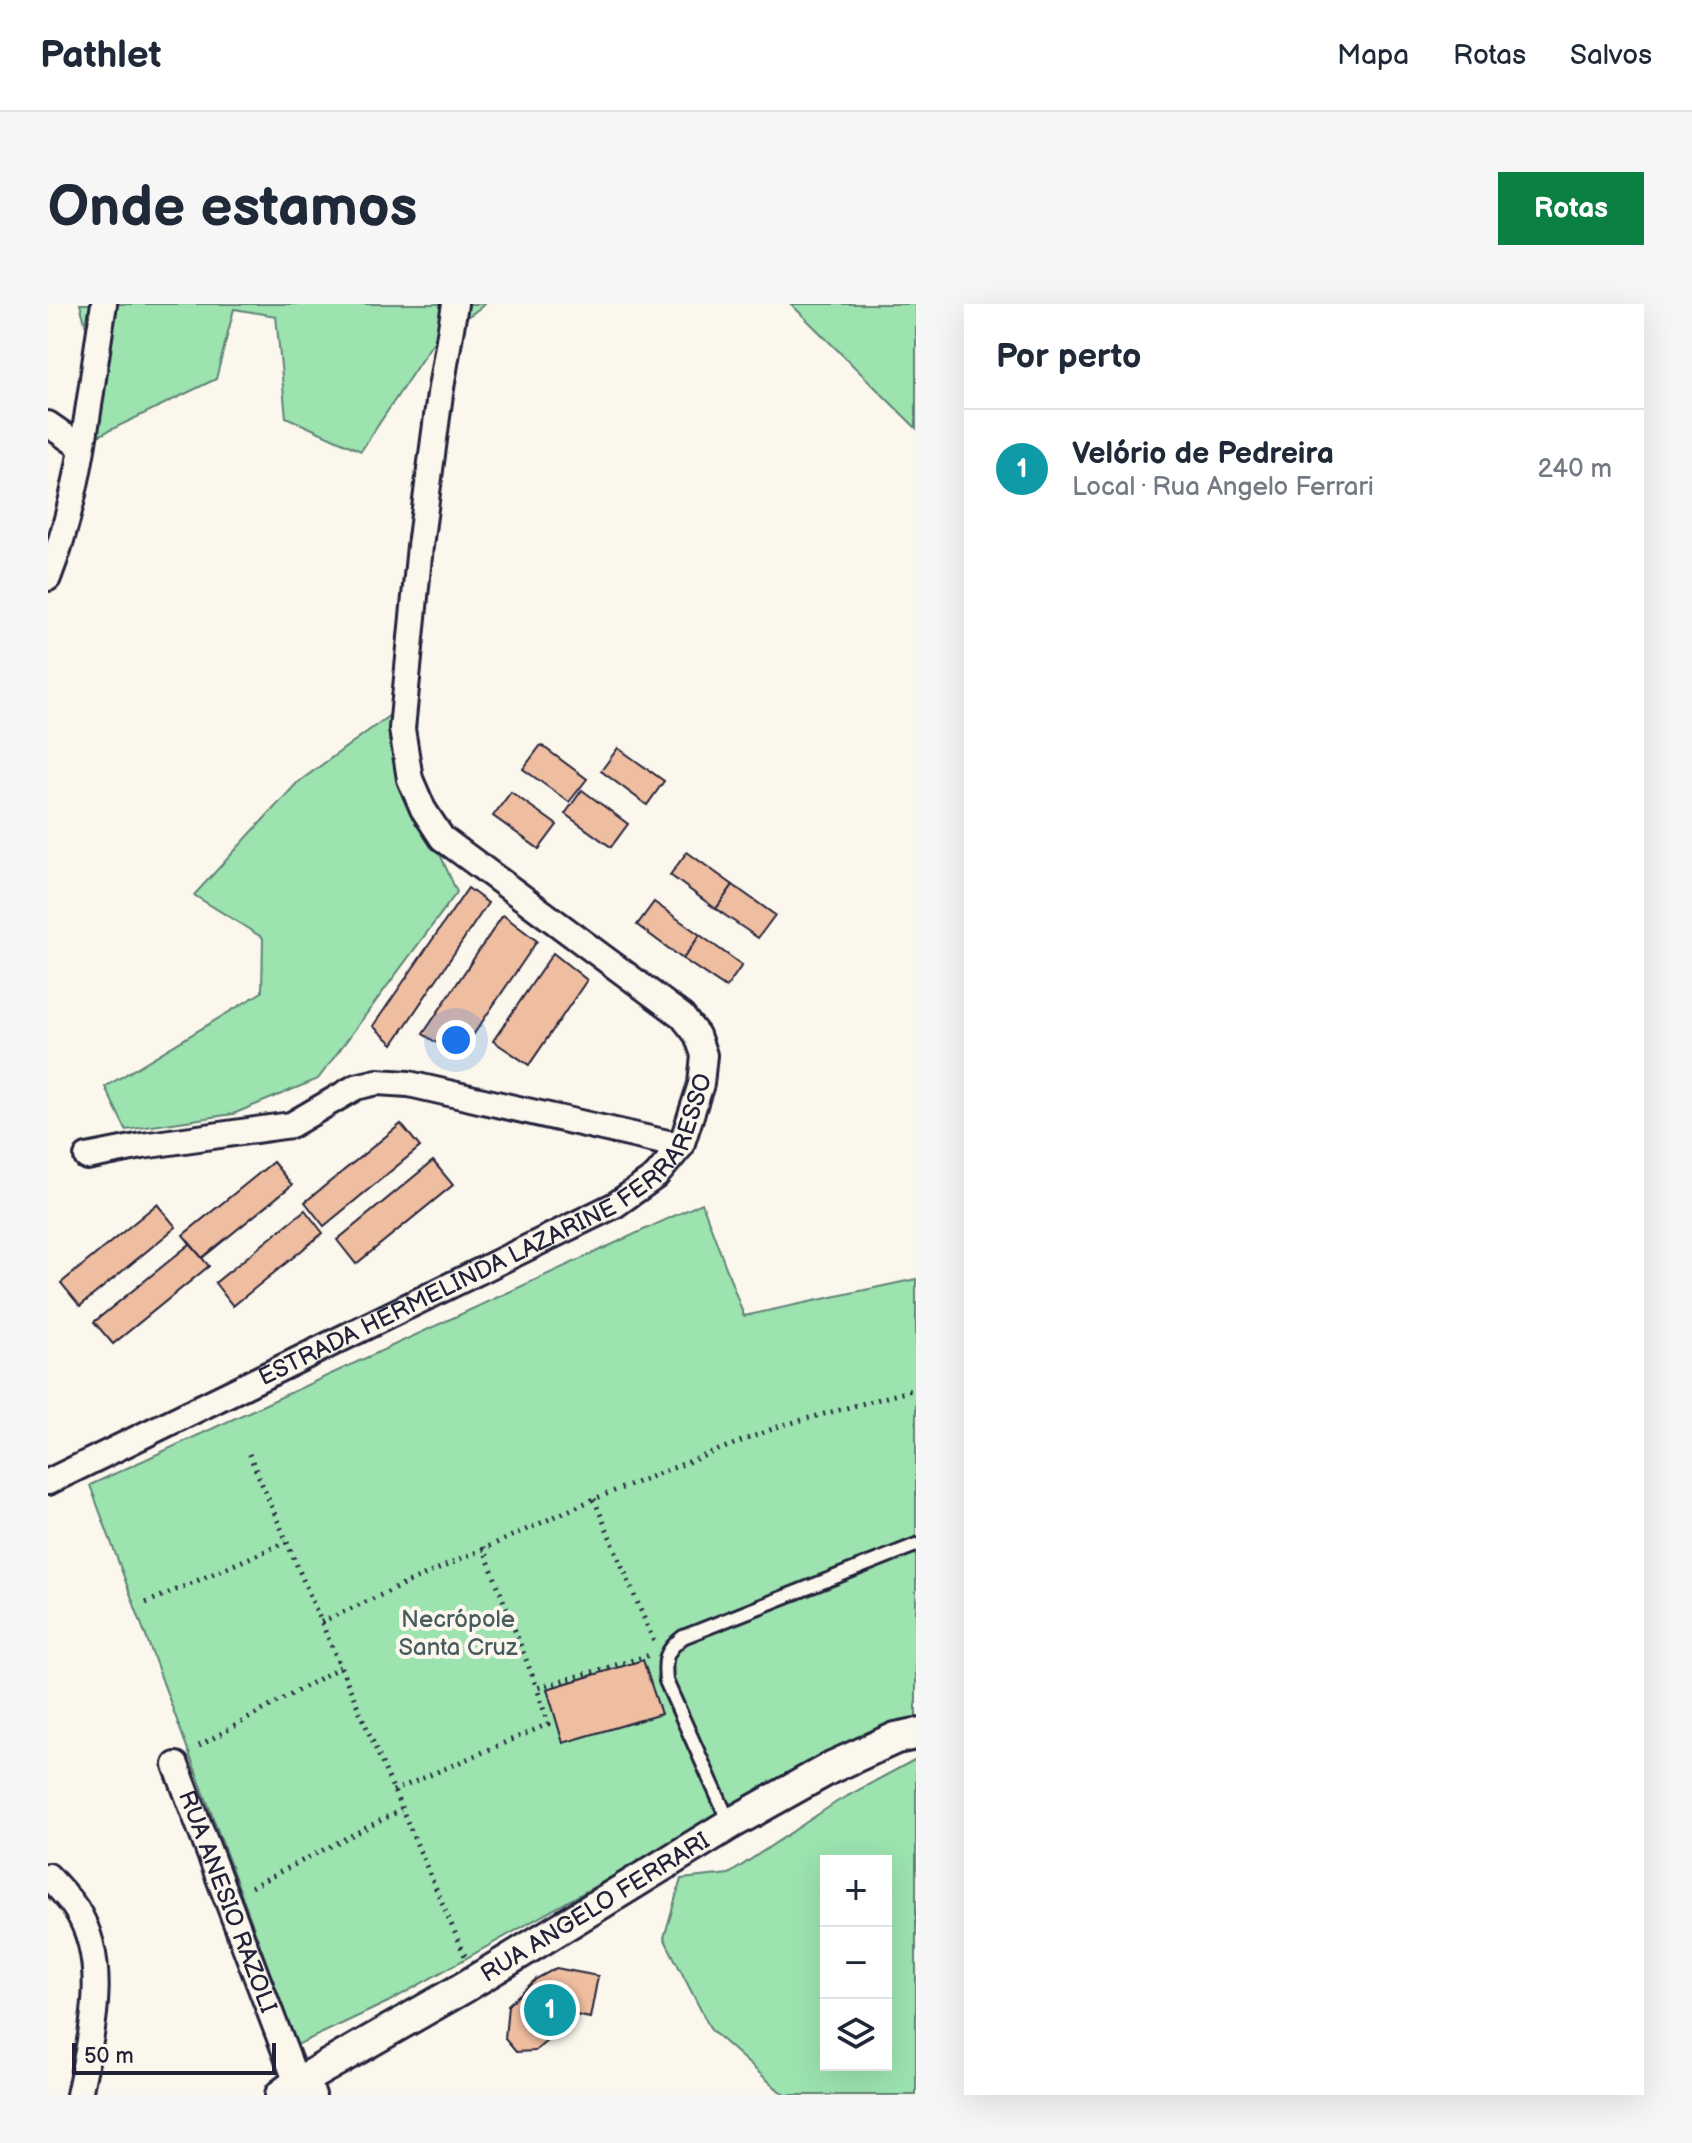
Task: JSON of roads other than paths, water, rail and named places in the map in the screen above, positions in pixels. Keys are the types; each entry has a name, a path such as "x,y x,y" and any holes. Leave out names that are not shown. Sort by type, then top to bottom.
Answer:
{"street":[{"path":"48,578 62,543 75,490 104,304"},
{"name":"ESTRADA HERMELINDA LAZARINE FERRARESSO","path":"48,1482 615,1205 656,1176 681,1146 701,1084 704,1055 697,1035 682,1016 442,838 423,809 410,779 402,729 420,546 455,304"},
{"path":"48,424 81,447"},
{"path":"87,1157 291,1125 356,1087 377,1082 409,1084 681,1146"},
{"name":"RUA ANGELO FERRARI","path":"297,2091 730,1824 832,1767 896,1738 916,1734"},
{"name":"RUA ANESIO RAZOLI","path":"176,1765 297,2091"},
{"path":"48,1876 76,1909 91,1942 96,1976 92,2035 79,2095"}],"lane":[{"path":"730,1824 666,1681 664,1664 670,1648 683,1637 916,1545"}],"place":[{"name":"Velório de Pedreira","path":"550,2010"}],"park label":[{"name":"Necrópole Santa Cruz","path":"458,1633"}]}
